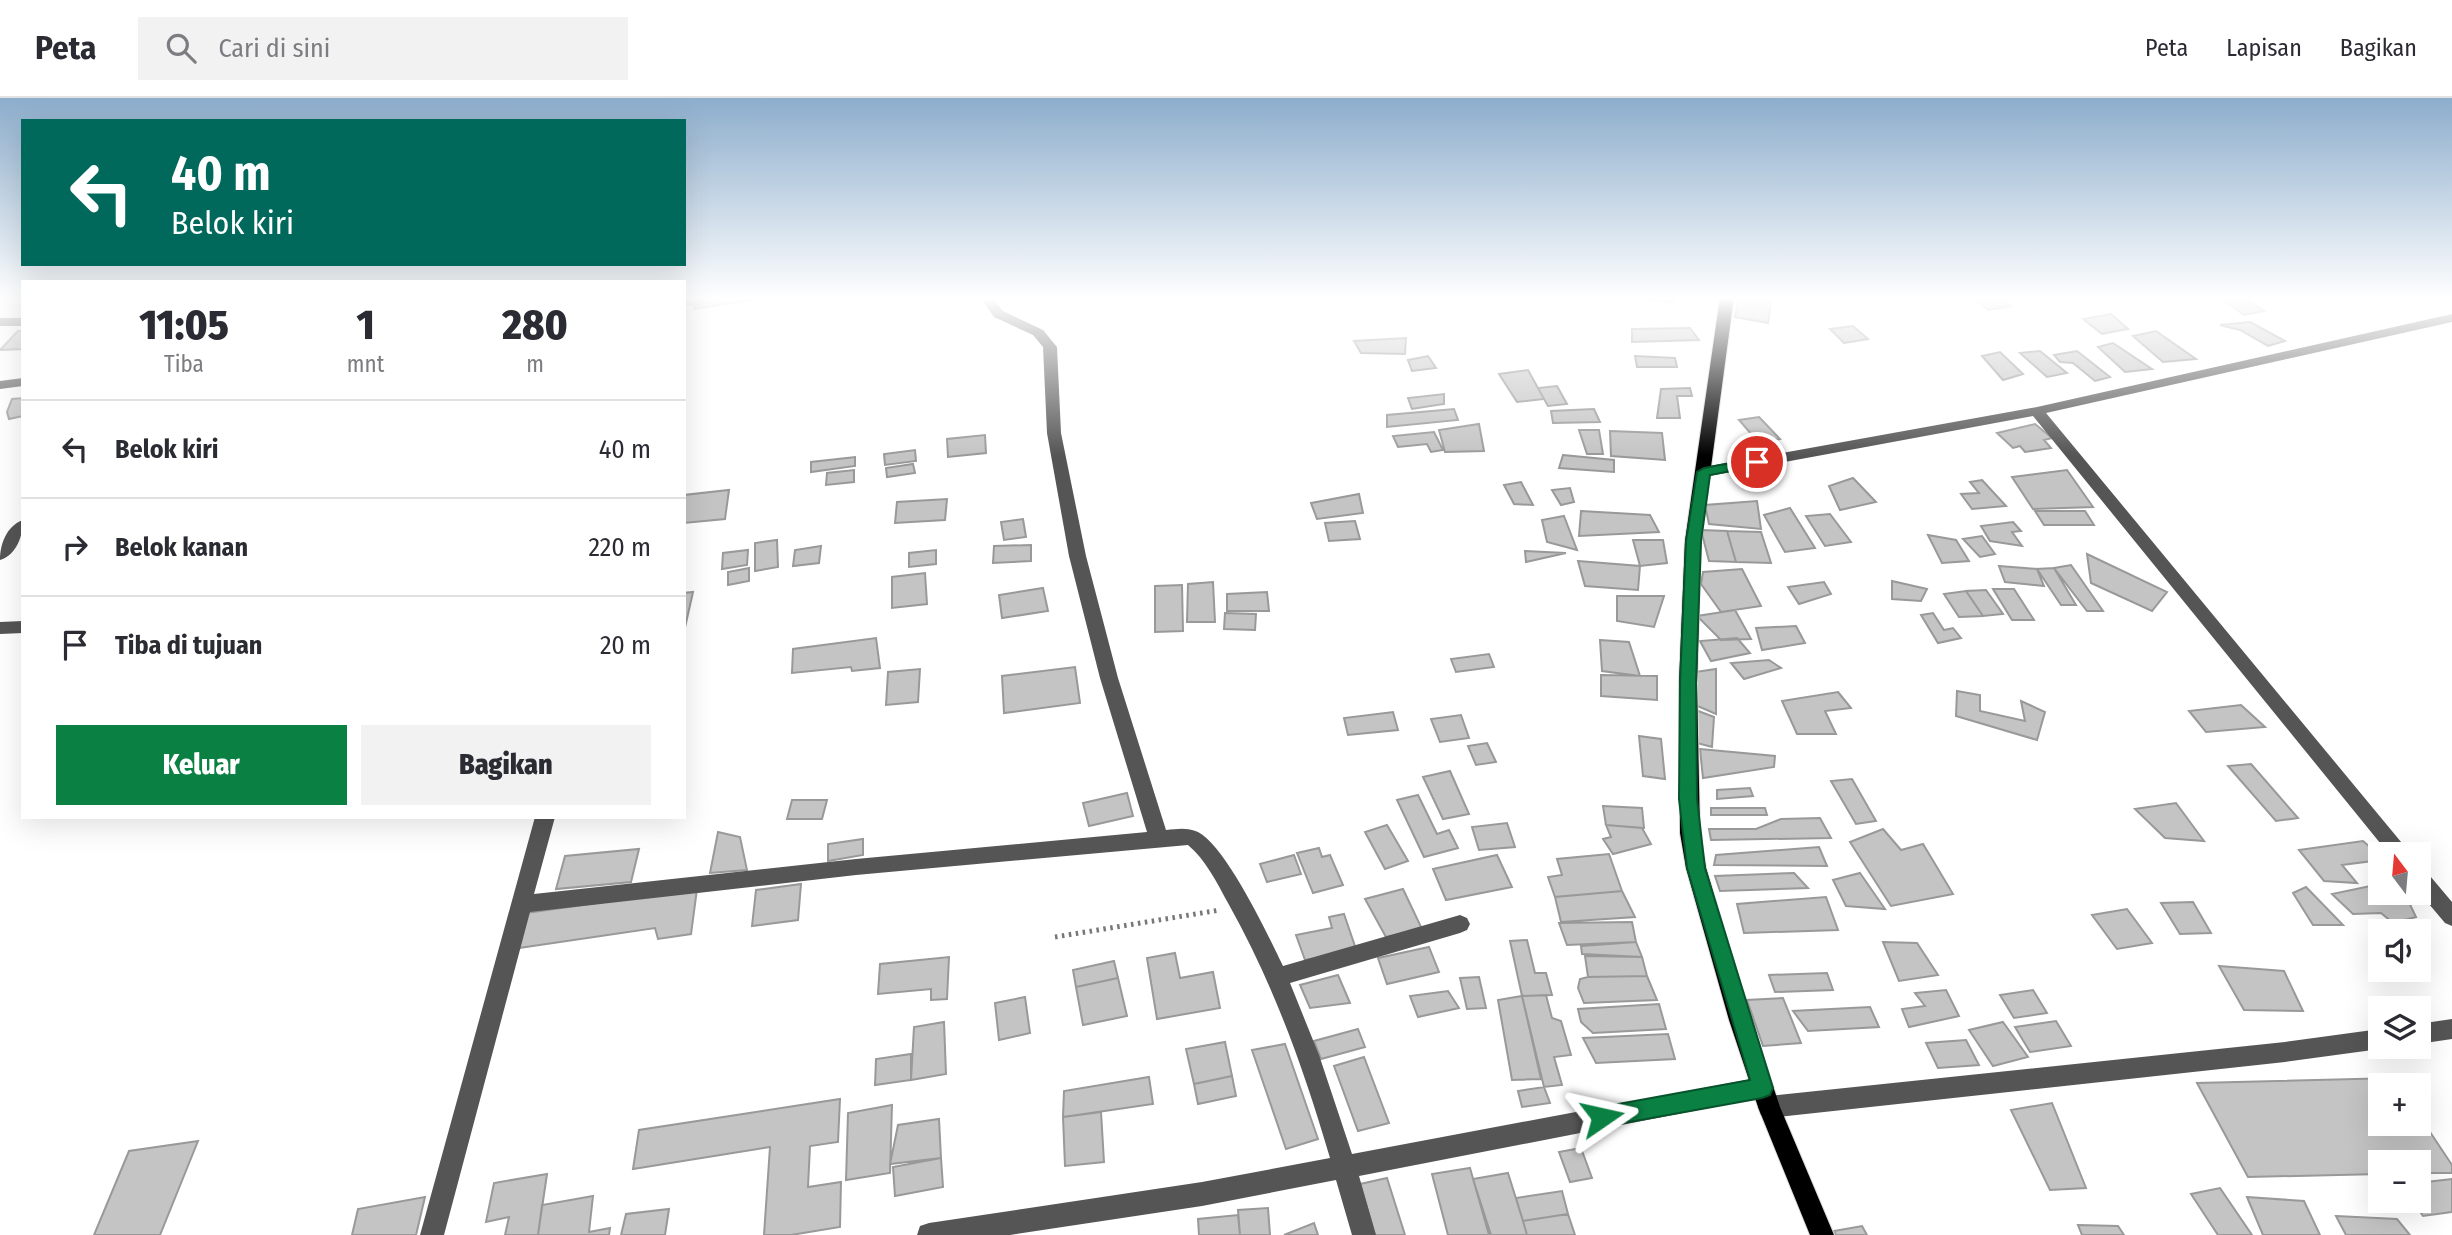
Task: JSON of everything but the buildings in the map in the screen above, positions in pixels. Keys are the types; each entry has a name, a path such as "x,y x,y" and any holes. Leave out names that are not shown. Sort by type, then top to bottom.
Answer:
{"main road":[{"path":"1720,350 1693,554 1688,683 1690,833 1696,868 1766,1098 1822,1235"}],"street":[{"path":"1050,350 1051,408 1074,543 1096,634 1158,837"},
{"path":"1704,472 2037,411 2309,350"},
{"path":"0,384 21,382"},
{"path":"2037,411 2391,842"},
{"path":"0,555 21,528"},
{"path":"0,628 21,627"},
{"path":"432,1235 544,819"},
{"path":"521,904 1188,836 1198,840 1207,850 1241,906 1278,977 1333,1124 1364,1235"},
{"path":"2431,891 2452,916"},
{"path":"1278,977 1460,924"},
{"path":"2431,1032 2452,1029"},
{"path":"929,1235 1202,1194 1344,1167 1766,1098 2285,1052 2368,1041"}],"path":[{"path":"1055,937 1241,906"}],"route":[{"path":"1602,1117 1762,1088 1696,868 1688,799 1688,683 1693,541 1704,472 1757,462"}]}
